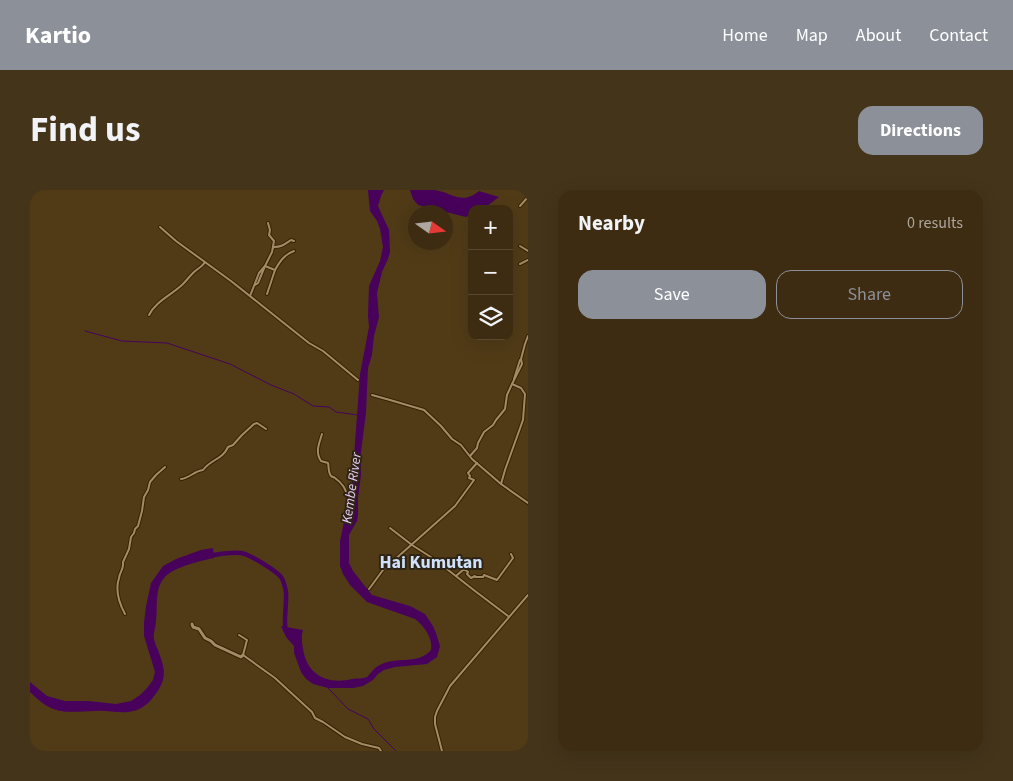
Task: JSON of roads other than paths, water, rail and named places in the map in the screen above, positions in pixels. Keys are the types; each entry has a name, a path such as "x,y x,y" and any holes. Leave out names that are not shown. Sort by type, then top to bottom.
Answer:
{"street":[{"path":"520,206 528,197"},
{"path":"250,296 259,273 265,266 273,248 274,241 269,235 268,223"},
{"path":"160,227 309,343 323,351 358,380"},
{"path":"273,248 286,245 291,240 294,241"},
{"path":"520,246 528,251"},
{"path":"267,294 275,270 284,256 294,251"},
{"path":"520,264 528,260"},
{"path":"149,315 151,311 203,266 205,262"},
{"path":"265,266 275,270"},
{"path":"470,456 477,448 484,432 493,425 505,409 507,395 522,364 520,359 528,336"},
{"path":"501,484 523,420 527,393 513,383"},
{"path":"372,395 424,410 452,439 461,445 472,459 501,484 528,503"},
{"path":"181,480 190,477 198,470 203,470 214,459 225,454 228,447 233,445 254,424 257,423 266,429"},
{"path":"322,434 318,444 318,456 321,461 328,463 331,476 342,483 347,496"},
{"path":"369,589 383,570 455,506 474,480 469,478 468,473 477,463"},
{"path":"126,614 119,601 118,578 123,569 123,562 129,549 131,537 138,526 144,497 150,482 166,467"},
{"path":"390,528 412,545 434,558 509,617"},
{"path":"456,576 464,569 471,578 474,576 483,577 484,575 497,580 513,558 511,554"},
{"path":"442,751 435,724 437,711 450,686 528,595"},
{"path":"192,624 199,629 205,638 215,645 241,657 243,655 260,666 312,712 315,718 345,737 379,748 381,751"},
{"path":"239,635 247,640 243,655"}],"waterway":[{"path":"85,331 122,341 167,343 230,364 271,385 294,394 313,406 329,407 336,412 358,415"},
{"name":"Kembe River","path":"209,556 229,553 245,554 278,574 284,582 286,592 286,631"},
{"path":"328,688 348,709 368,719 374,729 396,751"}],"district":[{"name":"Hai Kumutan","path":"431,562"}]}
